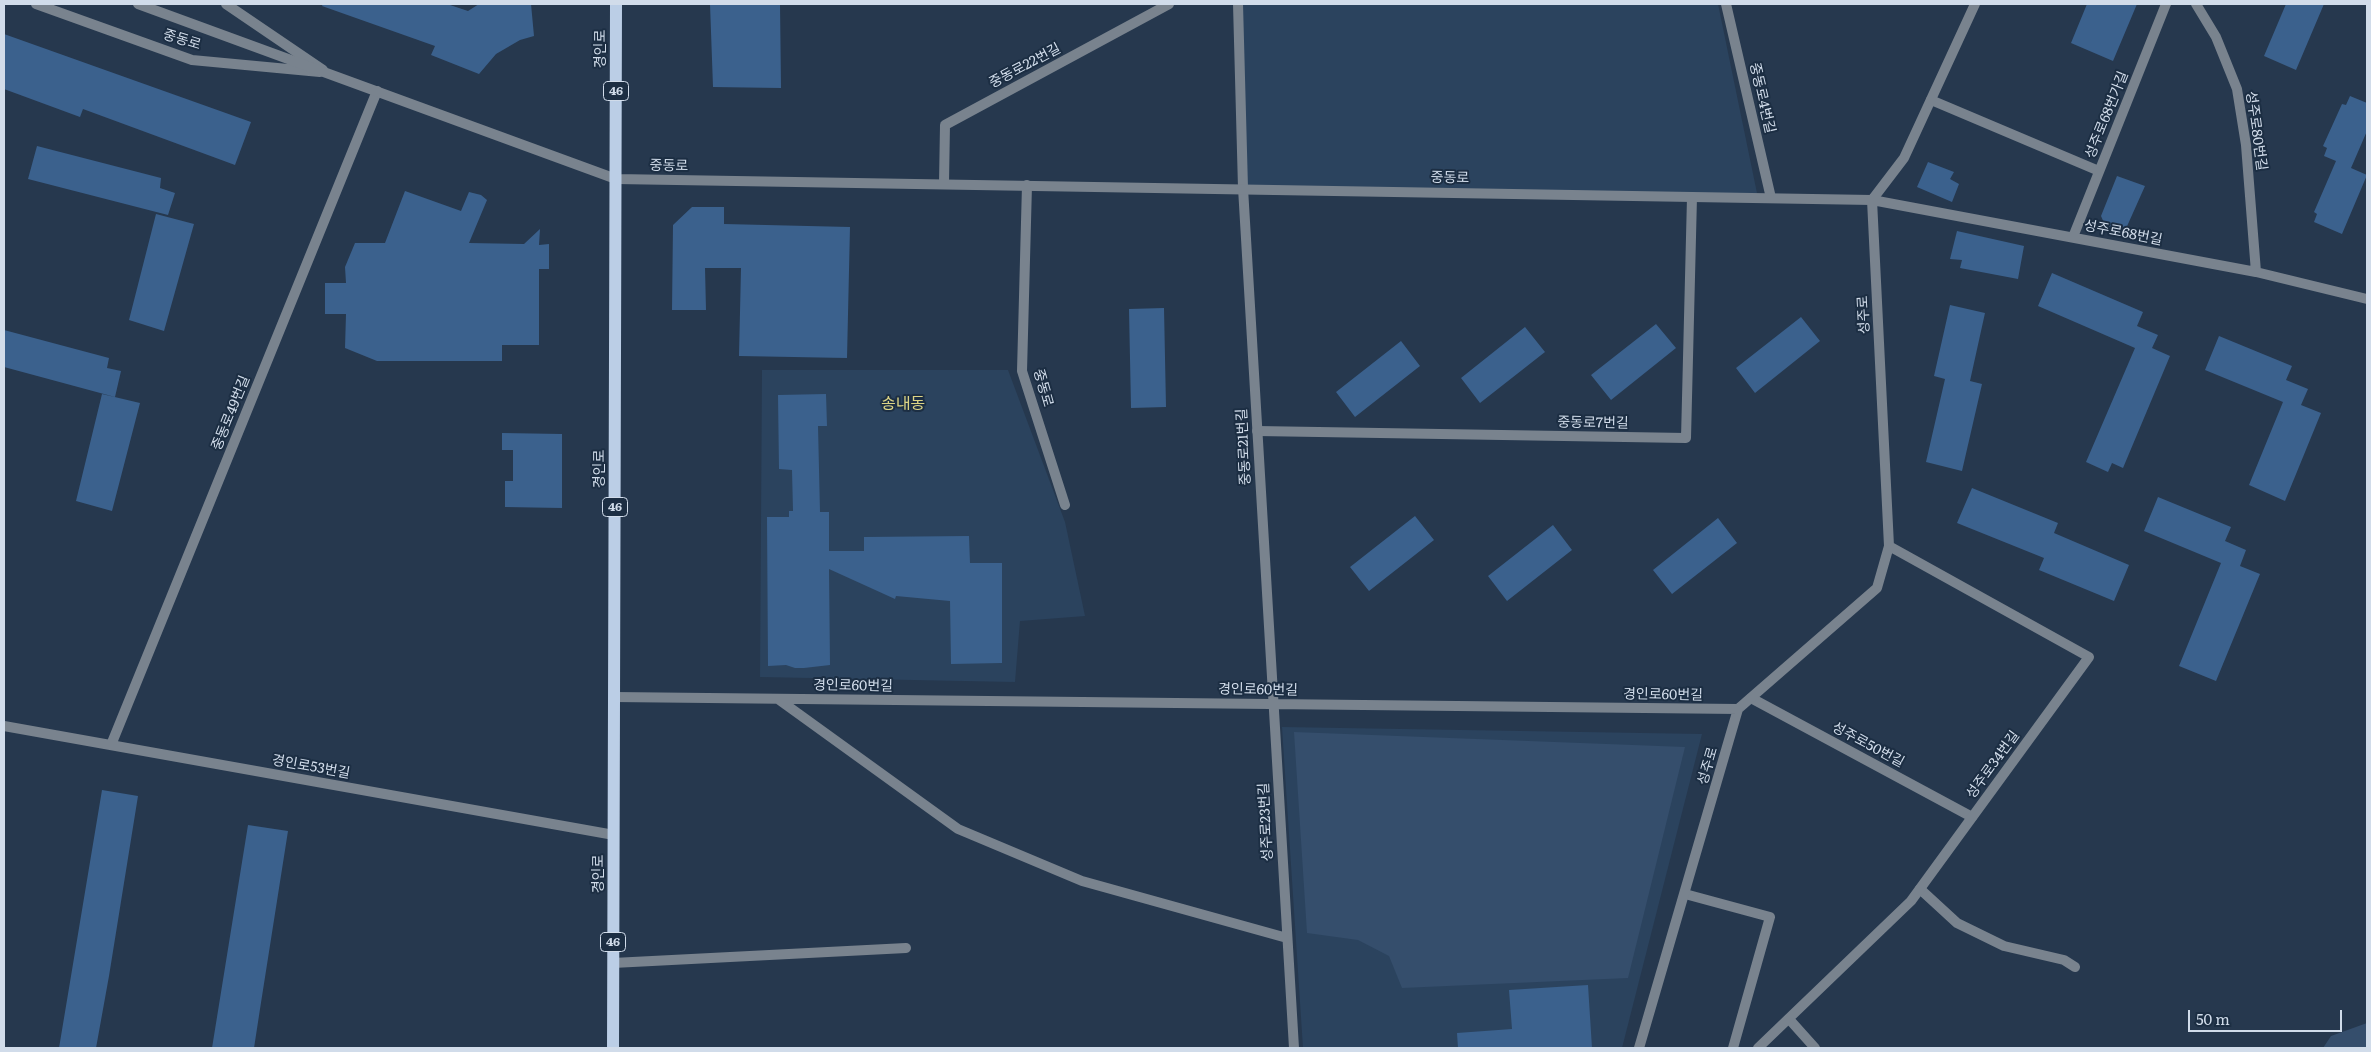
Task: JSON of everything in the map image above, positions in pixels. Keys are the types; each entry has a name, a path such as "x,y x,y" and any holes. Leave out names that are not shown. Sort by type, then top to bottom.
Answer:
{"main road":[{"name":"경인로","path":"613,1048 616,4"}],"street":[{"name":"중동로","path":"36,4 192,60 328,73"},
{"name":"중동로","path":"138,4 616,179 1872,200"},
{"name":"중동로","path":"226,4 328,73"},
{"name":"중동로22번길","path":"944,183 945,125 1168,4"},
{"path":"1238,4 1242,188"},
{"name":"중동로4번길","path":"1726,4 1771,198"},
{"path":"1872,200 1904,158 1975,4"},
{"name":"성주로68번가길","path":"2073,237 2166,4"},
{"name":"성주로80번길","path":"2196,4 2216,37 2237,89 2246,145 2256,272"},
{"name":"중동로49번길","path":"111,745 377,91"},
{"path":"1931,100 2099,171"},
{"name":"중동로","path":"1028,185 1022,371 1065,505"},
{"name":"중동로21번길","path":"1242,188 1273,704"},
{"name":"중동로7번길","path":"1257,431 1686,438 1692,197"},
{"name":"성주로68번길","path":"1872,200 2256,272 2367,299"},
{"name":"성주로","path":"1639,1048 1738,709 1877,588 1889,546 1872,200"},
{"name":"성주로34번길","path":"1758,1048 1911,901 2089,657 1889,546"},
{"name":"경인로60번길","path":"614,697 1738,709"},
{"path":"778,698 958,829 1082,881 1287,938"},
{"name":"성주로50번길","path":"1751,698 1972,817"},
{"name":"성주로23번길","path":"1273,704 1294,1048"},
{"name":"경인로53번길","path":"4,726 614,835"},
{"path":"1920,889 1957,923 2004,946 2064,960 2075,967"},
{"path":"1685,894 1770,917 1733,1048"},
{"path":"613,964 906,948"},
{"path":"1789,1019 1814,1048"}],"shaded area":[{"path":"1238,4 1718,4 1758,198 1243,188"},
{"path":"762,370 1008,370 1065,522 1085,616 1020,621 1015,682 760,677"},
{"path":"1282,727 1702,734 1622,1048 1303,1048"},
{"path":"1294,732 1685,747 1628,978 1402,988 1389,956 1358,940 1307,933"},
{"path":"2367,1023 2367,1048 2323,1048 2331,1036"}],"building":[{"path":"323,4 447,4 468,11 479,4 531,4 534,36 520,40 496,54 479,74 431,55 435,46 322,6"},
{"path":"710,4 780,4 781,88 713,87"},
{"path":"2087,4 2137,4 2113,61 2071,43"},
{"path":"2286,4 2324,4 2296,70 2264,56"},
{"path":"4,34 251,122 235,165 83,109 80,117 4,89"},
{"path":"2350,96 2367,103 2367,131 2351,168 2367,175 2342,234 2314,222 2317,214 2314,212 2336,161 2324,156 2327,148 2323,146 2342,104 2346,105"},
{"path":"37,146 161,178 160,188 175,193 168,215 28,179"},
{"path":"1928,162 1954,172 1950,179 1959,184 1952,202 1917,187"},
{"path":"2117,176 2145,186 2124,233 2105,225 2101,216"},
{"path":"405,191 461,211 469,192 481,195 487,200 469,243 524,244 540,229 539,245 549,244 549,269 539,269 539,345 502,345 502,361 377,361 345,348 346,314 325,314 325,283 346,283 345,267 355,243 385,243"},
{"path":"692,207 724,207 724,224 850,227 847,358 739,356 741,268 705,268 706,310 672,310 673,225"},
{"path":"156,214 194,224 164,331 129,320"},
{"path":"1957,231 2024,246 2018,279 1960,268 1962,260 1950,259"},
{"path":"2052,273 2143,312 2137,326 2158,335 2152,348 2170,356 2123,468 2112,463 2108,472 2086,462 2135,348 2038,306"},
{"path":"1950,305 1985,313 1970,381 1982,384 1962,471 1926,462 1945,379 1934,376"},
{"path":"1164,308 1166,407 1131,408 1129,309"},
{"path":"1801,317 1820,341 1755,393 1736,368"},
{"path":"1656,324 1676,348 1611,400 1591,375"},
{"path":"1525,327 1545,352 1480,403 1461,378"},
{"path":"4,330 109,358 107,368 121,371 115,397 4,367"},
{"path":"2219,336 2292,366 2286,380 2308,389 2301,405 2321,413 2285,501 2249,485 2283,402 2205,370"},
{"path":"1401,341 1420,366 1355,417 1336,392"},
{"path":"102,394 140,403 112,511 76,501"},
{"path":"826,394 827,426 818,426 820,512 829,512 829,551 864,551 864,537 969,536 970,563 1002,563 1002,663 951,664 950,601 896,596 895,599 829,569 830,665 804,668 786,665 768,666 767,517 789,517 789,511 793,511 792,470 779,469 778,395"},
{"path":"502,433 562,434 562,508 505,507 505,481 513,481 513,450 502,450"},
{"path":"1972,488 2058,523 2054,533 2129,565 2114,601 2039,570 2044,558 1957,523"},
{"path":"2158,497 2231,527 2225,541 2246,550 2240,566 2260,574 2216,681 2179,666 2221,563 2144,531"},
{"path":"1415,516 1434,540 1369,591 1350,567"},
{"path":"1718,518 1737,543 1672,594 1653,570"},
{"path":"1553,525 1572,550 1507,601 1488,576"},
{"path":"102,790 138,796 109,976 96,1048 59,1048"},
{"path":"248,825 288,831 254,1048 212,1048"},
{"path":"1588,985 1592,1048 1458,1048 1457,1033 1512,1029 1509,990"}],"district":[{"name":"송내동","path":"903,404"}]}
